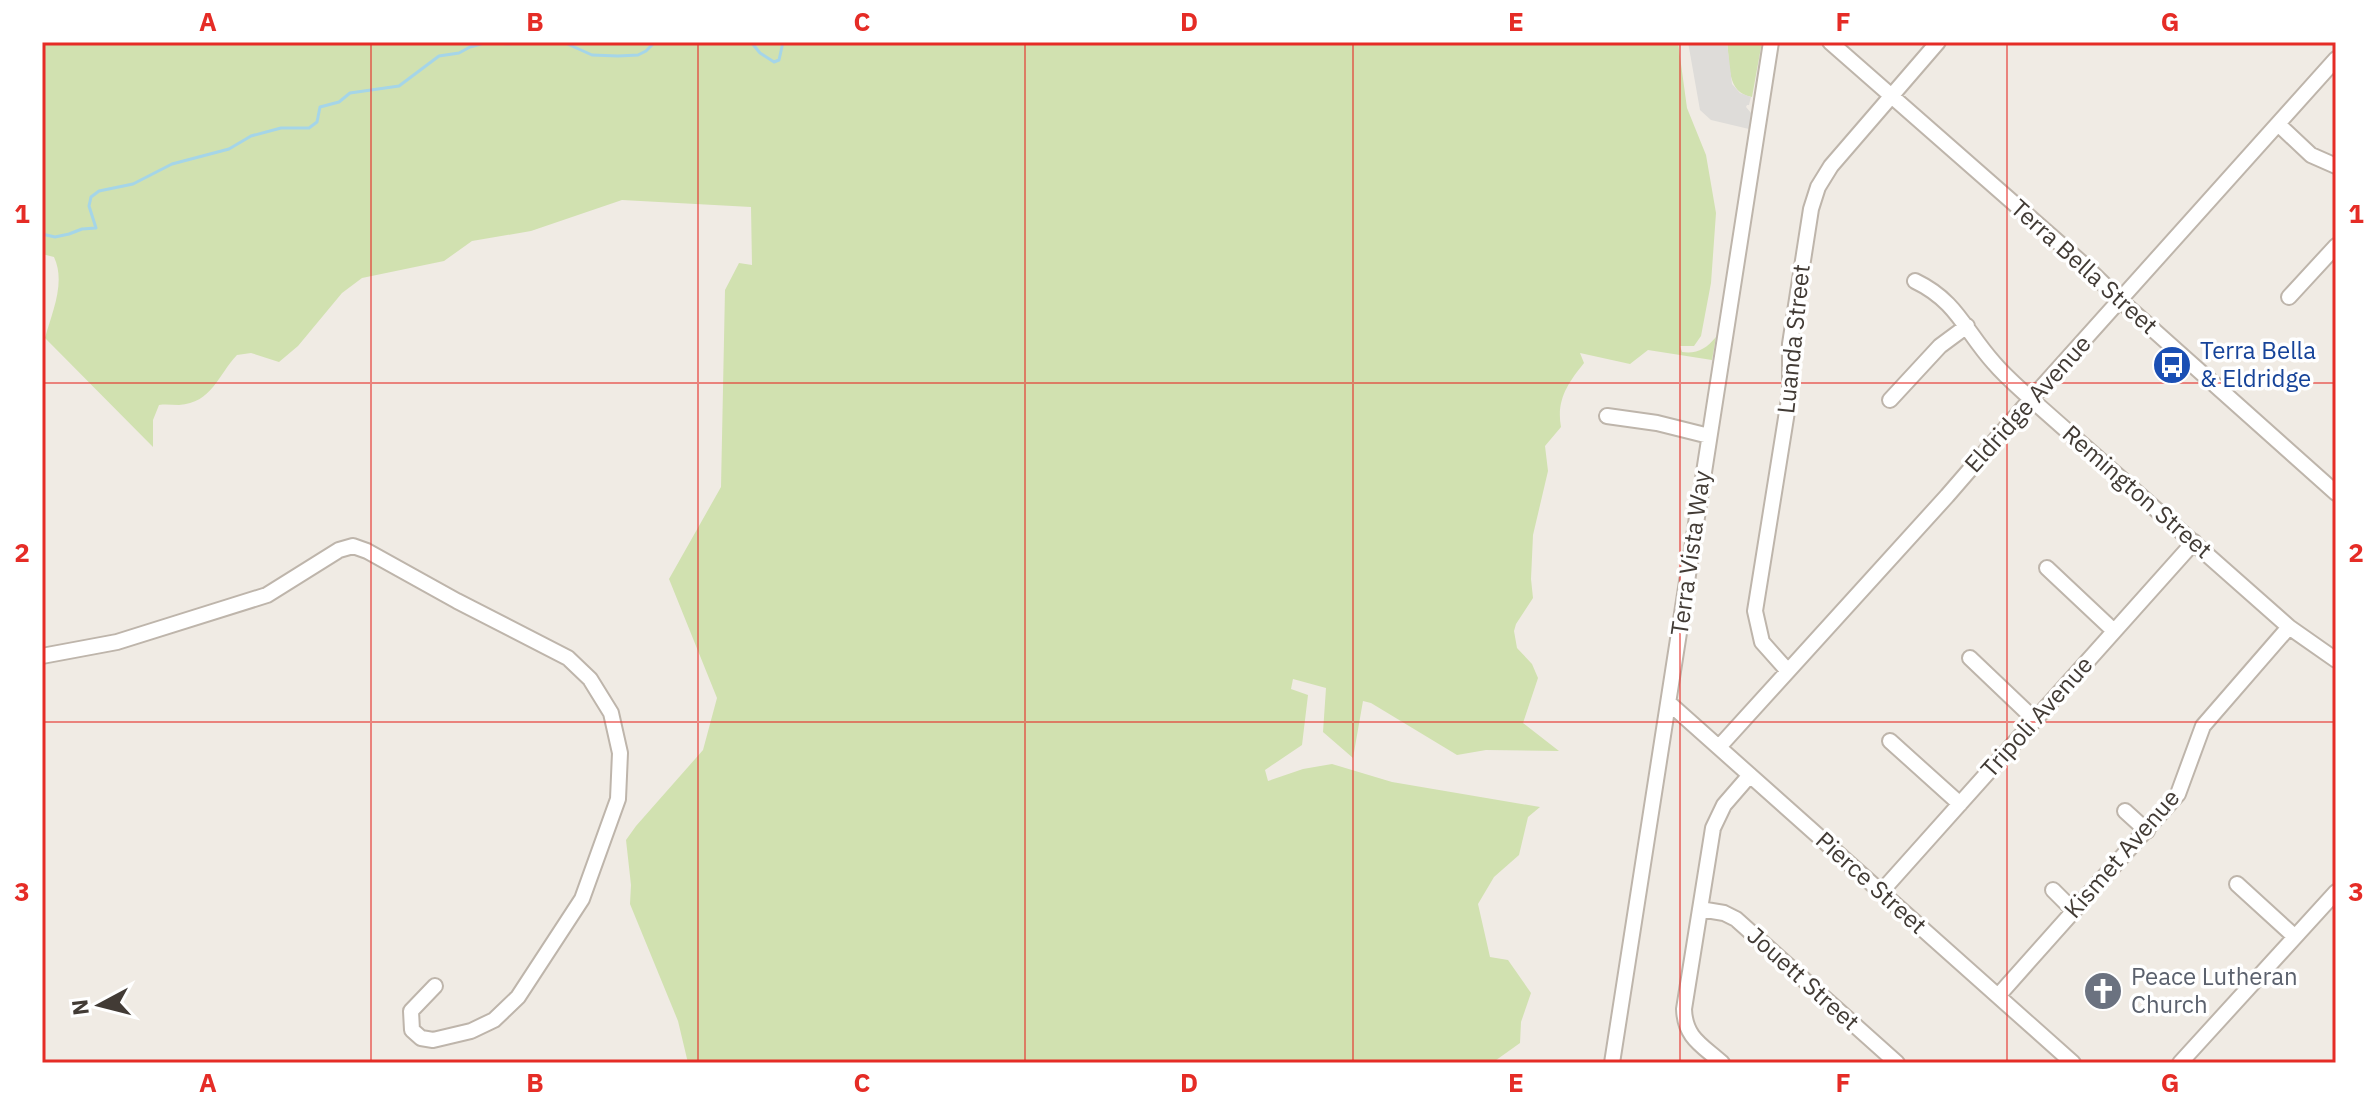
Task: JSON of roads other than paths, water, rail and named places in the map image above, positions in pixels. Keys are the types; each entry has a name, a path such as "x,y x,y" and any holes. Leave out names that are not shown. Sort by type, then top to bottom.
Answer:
{"street":[{"name":"Terra Vista Way","path":"1612,1063 1771,42"},
{"name":"Terra Bella Street","path":"1830,42 2072,254 2336,493"},
{"name":"Luanda Street","path":"1787,670 1762,642 1755,611 1790,393 1790,344 1811,209 1818,187 1831,166 1938,42"},
{"name":"Eldridge Avenue","path":"1719,747 2336,59"},
{"path":"2278,124 2311,155 2336,166"},
{"path":"2289,297 2336,246"},
{"name":"Remington Street","path":"1915,281 1936,291 1967,326 1993,363 2031,399 2289,627 2336,660"},
{"path":"1890,400 1940,346 1967,326"},
{"path":"1607,416 1657,423 1709,436"},
{"name":"Tripoli Avenue","path":"1881,892 2194,542"},
{"path":"42,656 117,642 267,595 339,550 353,546 568,658 590,679 611,713 620,753 618,799 582,899 518,997 494,1020 471,1031 433,1040 421,1038 412,1030 411,1011 435,986"},
{"path":"2047,568 2114,631"},
{"name":"Kismet Avenue","path":"1998,996 2178,794 2203,726 2289,627"},
{"path":"1970,658 2035,720"},
{"name":"Pierce Street","path":"1669,703 2073,1063"},
{"path":"1890,741 1960,804"},
{"path":"1722,1063 1685,1026 1684,1009 1713,828 1724,805 1750,775"},
{"path":"2125,811 2147,831"},
{"path":"2237,884 2294,936"},
{"path":"2053,890 2073,910"},
{"path":"2180,1063 2336,892"},
{"name":"Jouett Street","path":"1700,909 1724,913 1736,919 1897,1063"}],"waterway":[{"path":"42,234 55,237 96,228 89,206 91,197 99,191 133,184 172,164 229,149 251,136 281,128 309,128 317,122 320,107 339,102 350,93 399,86 439,56 459,53 488,42 523,42"},
{"path":"563,42 592,55 618,56 638,55 655,42"},
{"path":"751,42 774,62 779,60 783,42"}],"place":[{"name":"Terra Bella & Eldridge","path":"2172,365"},
{"name":"Peace Lutheran Church","path":"2103,991"}]}
